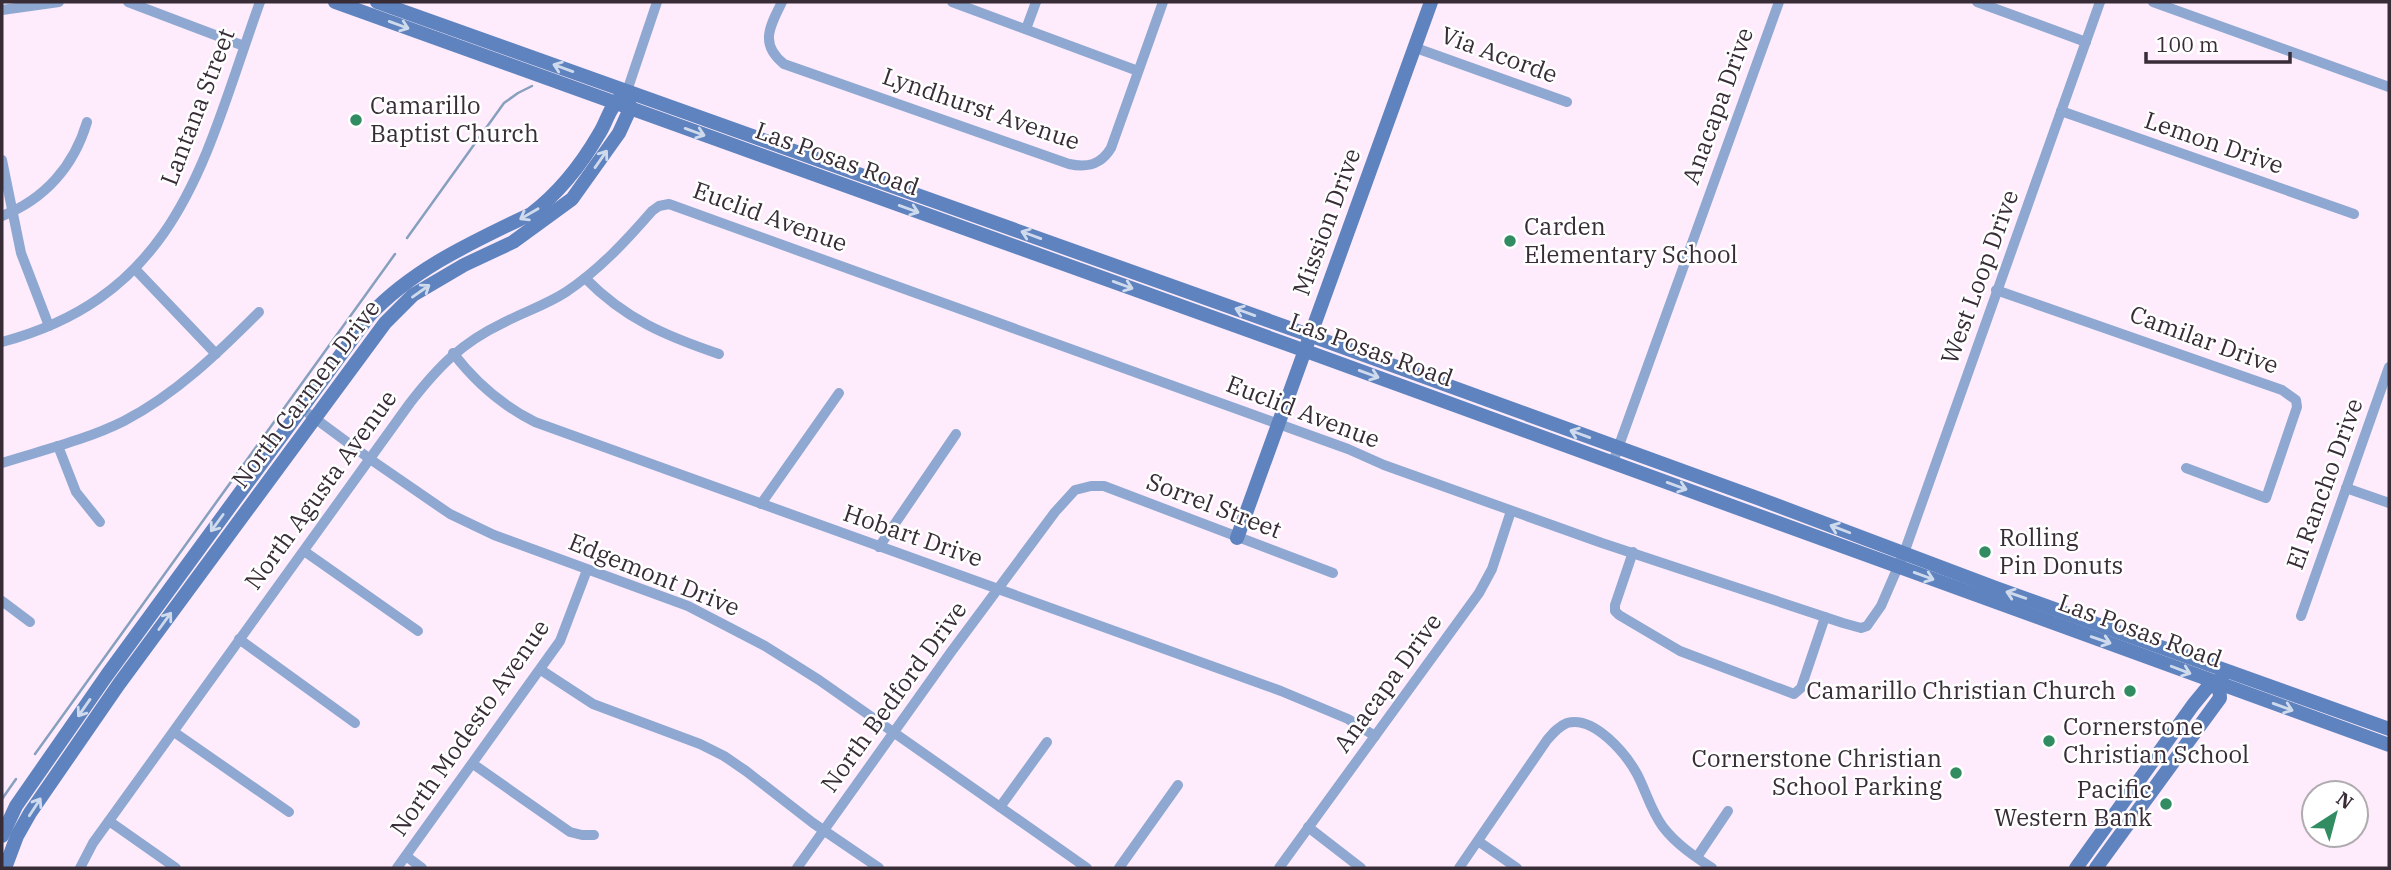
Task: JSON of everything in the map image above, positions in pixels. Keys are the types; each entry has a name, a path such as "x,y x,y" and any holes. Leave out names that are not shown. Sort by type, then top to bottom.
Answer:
{"main road":[{"name":"Las Posas Road","path":"335,2 1304,350 1616,455"},
{"name":"Las Posas Road","path":"377,2 1309,335 1616,455 1901,560 2389,746"},
{"name":"Mission Drive","path":"1237,538 1431,2"},
{"name":"North Carmen Drive","path":"2,836 16,806 107,676 369,316 401,286 436,261 531,214 555,194 587,153 614,103 627,92"},
{"path":"627,92 630,110"},
{"name":"North Carmen Drive","path":"5,868 17,836 50,784 152,639 385,323 413,295 464,265 513,242 572,199 619,133 630,110"},
{"name":"Las Posas Road","path":"1901,560 2389,729"},
{"path":"2096,868 2220,698 2219,683 2225,670"},
{"path":"2076,868 2193,705 2207,688 2219,683"}],"street":[{"path":"2,10 59,2"},
{"path":"128,2 244,46"},
{"name":"Lantana Street","path":"2,342 49,326 110,290 135,269 176,216 197,177 214,136 260,2"},
{"path":"627,92 657,2"},
{"name":"Lyndhurst Avenue","path":"782,2 768,37 771,50 788,66 1069,164 1084,166 1099,162 1111,148 1163,2"},
{"path":"952,2 1138,71"},
{"path":"1026,29 1036,2"},
{"name":"Anacapa Drive","path":"1616,455 1779,2"},
{"path":"1977,2 2086,42"},
{"name":"West Loop Drive","path":"1901,560 2100,2"},
{"path":"2153,2 2389,87"},
{"name":"Via Acorde","path":"1416,48 1567,103"},
{"name":"Lemon Drive","path":"2061,111 2354,214"},
{"path":"7,214 28,204 55,182 75,154 87,122"},
{"path":"2,160 7,214 49,326"},
{"name":"Euclid Avenue","path":"663,205 669,204 691,211 1348,449 1384,466 1511,511 1861,628 1867,626 1881,606 1901,560"},
{"name":"North Agusta Avenue","path":"79,868 93,843 425,383 453,353 502,323 544,305 585,278 614,253 652,211 663,205"},
{"path":"135,269 216,354"},
{"path":"585,278 612,304 636,321 719,354"},
{"name":"Camilar Drive","path":"1996,290 2282,390 2296,400 2297,407 2266,498 2186,468"},
{"path":"2,463 111,427 150,406 216,354 259,312"},
{"name":"Hobart Drive","path":"453,353 486,390 535,422 1315,704 1348,719 1375,736"},
{"name":"El Rancho Drive","path":"2301,616 2389,367"},
{"path":"761,504 839,393"},
{"name":"Edgemont Drive","path":"301,409 450,514 494,535 688,606 765,646 819,680 1087,868"},
{"path":"879,547 956,434"},
{"path":"58,446 76,492 100,522"},
{"name":"Sorrel Street","path":"1080,488 1104,486 1333,573"},
{"name":"North Bedford Drive","path":"797,868 998,588 1055,512 1071,493 1080,488"},
{"path":"2346,488 2389,503"},
{"name":"Anacapa Drive","path":"1279,868 1479,593 1492,569 1511,511"},
{"path":"304,551 418,631"},
{"path":"1633,552 1615,605 1615,611 1619,615 1680,651 1794,694 1801,688 1825,617"},
{"name":"North Modesto Avenue","path":"397,868 541,670 568,626 587,570"},
{"path":"2,601 30,622"},
{"path":"239,639 355,723"},
{"path":"541,670 593,704 724,756 879,868"},
{"path":"1459,868 1547,740 1559,727 1572,722 1597,729 1618,749 1635,771 1662,825 1679,844 1712,868"},
{"path":"174,732 289,812"},
{"path":"1000,807 1047,742"},
{"path":"473,764 570,832 594,835"},
{"path":"1119,868 1178,785"},
{"path":"1696,857 1728,811"},
{"path":"109,821 176,868"},
{"path":"1308,827 1361,868"},
{"path":"1478,841 1517,868"},
{"path":"406,856 422,868"}],"waterway":[{"path":"407,238 504,103 532,86"},
{"path":"35,754 395,254"},
{"path":"2,799 16,779"}],"place":[{"name":"Camarillo Baptist Church","path":"356,120"},
{"name":"Carden Elementary School","path":"1510,241"},
{"name":"Rolling Pin Donuts","path":"1985,552"},
{"name":"Camarillo Christian Church","path":"2130,691"},
{"name":"Cornerstone Christian School","path":"2049,741"},
{"name":"Cornerstone Christian School Parking","path":"1956,773"},
{"name":"Pacific Western Bank","path":"2166,804"}]}
